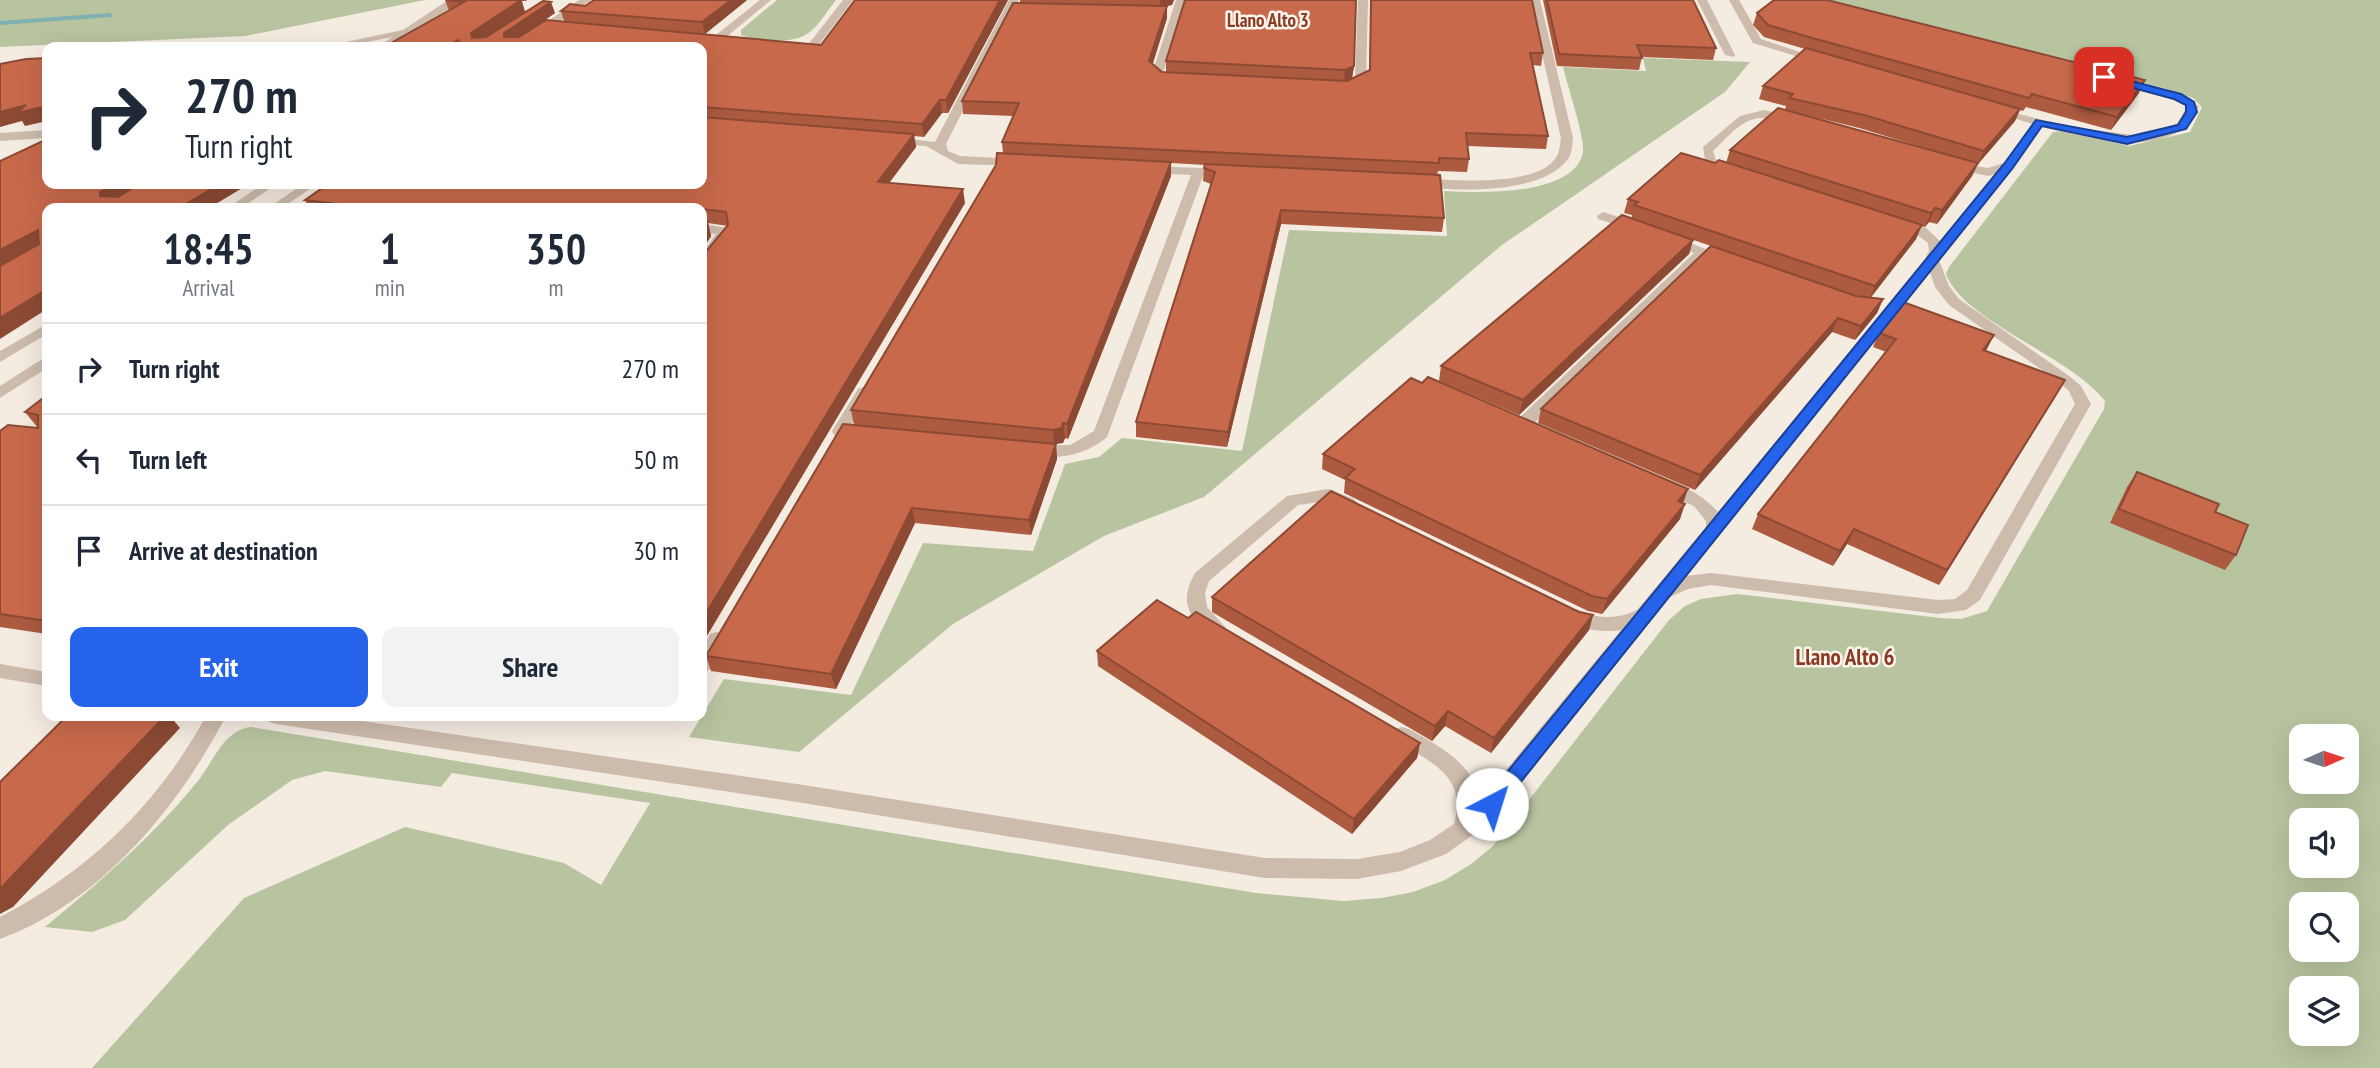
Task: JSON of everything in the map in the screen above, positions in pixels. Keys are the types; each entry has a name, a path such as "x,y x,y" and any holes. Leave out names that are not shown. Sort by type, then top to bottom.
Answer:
{"street":[{"path":"391,42 451,3 463,0"},
{"path":"523,42 586,0"},
{"path":"715,41 766,0"},
{"path":"783,47 810,49 848,0"},
{"path":"1332,87 1356,86 1360,82 1363,0"},
{"path":"1400,181 1503,183 1531,178 1561,163 1567,152 1567,138 1535,0"},
{"path":"1702,0 1730,55"},
{"path":"1734,0 1757,41 1834,64"},
{"path":"941,149 941,139 1015,6"},
{"path":"1176,7 1157,74 1162,79 1187,80"},
{"path":"547,26 573,29"},
{"path":"351,42 413,29"},
{"path":"702,40 729,42"},
{"path":"1975,104 2040,122 2127,140 2182,127 2191,112 2191,104 2178,96 2115,80"},
{"path":"1745,176 1716,167 1708,160 1706,153 1746,115 1771,113 1812,123"},
{"path":"310,721 797,793 1265,868 1357,869 1401,862 1438,847 1462,833 1497,799 1714,533 2008,166 2040,122"},
{"path":"0,137 42,134"},
{"path":"878,139 928,144 941,149 951,158 966,161 1036,164"},
{"path":"966,161 987,169 989,177"},
{"path":"1945,162 1982,172 2008,166"},
{"path":"1131,169 1239,174"},
{"path":"1014,448 1072,451 1094,441 1101,433 1198,172"},
{"path":"241,203 263,189"},
{"path":"282,203 302,189"},
{"path":"1603,216 1742,265"},
{"path":"1664,594 1684,583 1711,579 1938,607 1959,605 1974,595 2084,404 2076,389 2064,379 1954,302 1942,287 1932,259 1936,247 1931,237 1886,221"},
{"path":"707,229 723,231 723,237 707,256"},
{"path":"1522,425 1704,251"},
{"path":"1870,308 1896,304"},
{"path":"0,358 42,331"},
{"path":"0,393 42,364"},
{"path":"867,434 837,437 874,374"},
{"path":"1650,480 1707,507 1716,520 1714,533"},
{"path":"1240,641 1199,614 1195,596 1201,579 1293,500 1328,495 1363,510"},
{"path":"1558,608 1583,620 1603,625 1627,623 1650,612"},
{"path":"707,656 729,618"},
{"path":"0,671 42,678"},
{"path":"0,929 51,903 103,864 177,781 213,721"},
{"path":"1390,728 1436,754 1459,774 1470,802 1462,833"}],"green space":[{"path":"0,0 425,0 245,36 42,42 42,45 0,47"},
{"path":"777,0 836,0 816,27 802,37 783,40 755,39 741,35 741,30"},
{"path":"1812,0 2380,0 2380,1068 92,1068 244,898 405,827 564,863 601,885 650,803 452,773 441,787 325,771 292,780 228,825 125,920 92,932 45,927 105,876 162,822 197,782 233,734 251,727 1256,893 1343,901 1413,892 1445,880 1493,846 1669,620 1685,606 1701,599 1737,594 1940,618 1961,619 1987,611 2104,409 2105,401 2069,369 1973,307 1956,291 1946,274 2053,132 2063,131 2129,146 2190,132 2202,107 2193,98 2164,88"},
{"path":"1643,58 1750,62 1725,92 1502,245 1204,497 1104,536 953,624 799,752 689,737 699,721 707,721 707,707 724,679 851,695 923,543 1033,551 1065,464 1099,457 1122,438 1242,451 1289,230 1447,236 1444,191 1500,191 1544,185 1576,167 1583,152 1583,145 1563,67 1646,71"}],"building":[{"path":"446,0 521,0 471,33 472,38 486,37 543,1 551,2 504,33 504,37 519,37 546,20 821,45 855,0 1000,0 946,100 940,100 922,124 707,107 707,42 393,42 464,2"},
{"path":"594,0 731,0 702,22 561,11 570,4 585,6"},
{"path":"1185,0 1356,0 1354,66 1345,70 1166,61"},
{"path":"1371,0 1532,0 1543,53 1530,53 1548,136 1466,133 1469,159 1439,158 1439,163 1002,142 1019,103 962,101 1013,3 1167,6 1149,61 1162,72 1347,81 1370,70"},
{"path":"1547,0 1693,0 1716,48 1637,45 1642,58 1559,54"},
{"path":"1774,0 1827,0 2145,80 2117,117 2032,94 2029,98 1768,25 1757,13"},
{"path":"1806,48 2020,109 1984,151 1864,115 1789,98 1793,94 1763,86"},
{"path":"42,58 42,107 17,113 26,105 0,112 0,64"},
{"path":"1778,108 1978,163 1942,210 1935,208 1931,213 1730,150"},
{"path":"707,117 914,134 878,182 963,189 707,612 707,251 728,225 726,212 707,210 707,203 330,203 305,200 321,189 707,189"},
{"path":"42,141 42,189 105,189 100,192 100,196 118,197 131,189 211,189 188,203 42,203 42,292 0,318 0,266 39,244 38,230 0,250 0,161"},
{"path":"997,153 1171,162 1067,424 1063,423 1062,428 1053,430 851,410 996,165"},
{"path":"1681,153 1715,163 1719,160 1922,225 1875,286 1634,205 1638,202 1628,199"},
{"path":"1205,164 1440,175 1444,218 1281,210 1228,432 1136,422 1215,172 1204,168"},
{"path":"1622,215 1693,240 1523,400 1441,366"},
{"path":"1711,246 1856,296 1883,299 1861,326 1838,318 1700,475 1541,409"},
{"path":"1903,302 1994,335 1983,350 2065,380 1947,570 1854,529 1840,551 1758,514 1896,339 1879,333"},
{"path":"1428,377 1688,489 1678,501 1685,504 1607,599 1592,596 1345,478 1355,469 1323,454 1411,378 1422,383"},
{"path":"42,399 42,620 0,614 0,431 8,425 38,428 38,415 25,412"},
{"path":"843,424 1056,444 1029,520 912,508 831,674 707,654"},
{"path":"2137,472 2219,504 2215,512 2248,525 2236,555 2119,509"},
{"path":"1331,491 1579,612 1593,615 1494,738 1448,711 1435,726 1212,597"},
{"path":"1157,600 1188,618 1196,612 1420,743 1354,819 1097,651"},
{"path":"62,721 160,721 0,889 0,782"}],"waterway":[{"path":"0,23 109,15"}],"district":[{"name":"Llano Alto 3","path":"1268,20"},
{"name":"Llano Alto 6","path":"1845,657"}],"route":[{"path":"1492,804 2008,166 2040,122 2116,140 2138,140 2182,127 2186,123 2193,107 2186,100 2104,77"}]}
